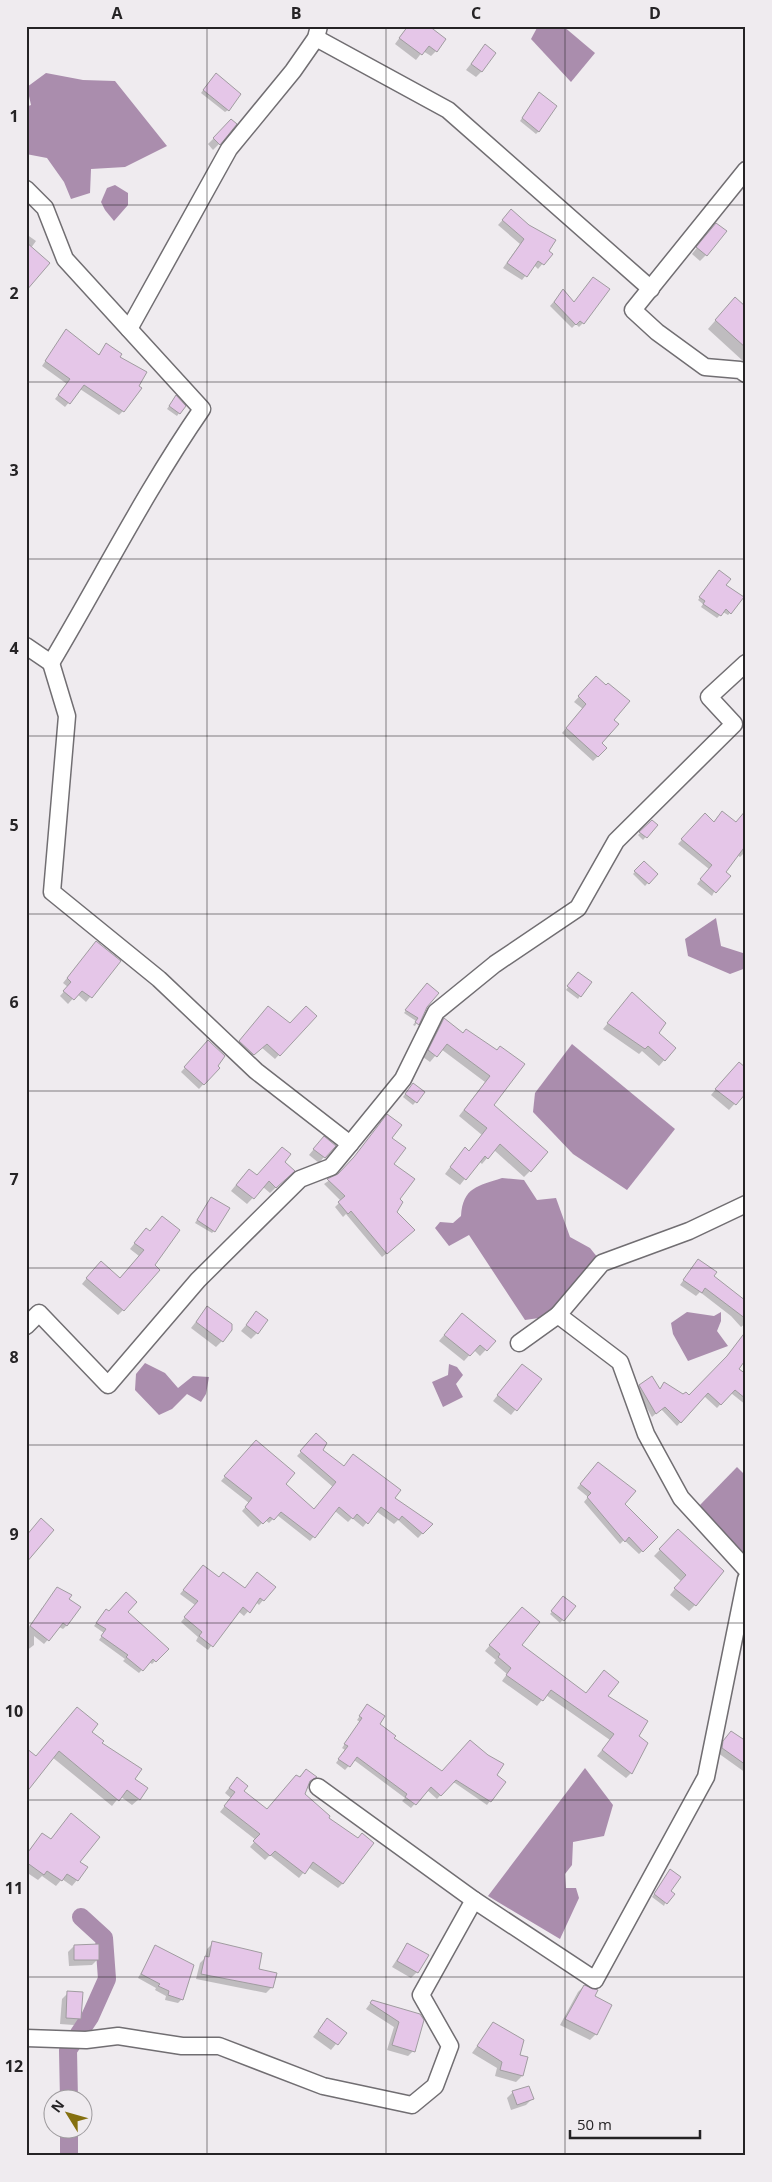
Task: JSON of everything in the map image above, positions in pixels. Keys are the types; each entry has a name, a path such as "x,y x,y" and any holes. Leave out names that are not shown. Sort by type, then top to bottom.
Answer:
{"street":[{"path":"129,329 229,149 293,71 317,32 448,110 651,289"},
{"path":"746,170 634,310 657,332 705,367 740,370 746,374"},
{"path":"26,190 45,208 65,259 202,409 165,463 101,580 51,663"},
{"path":"26,646 51,663 67,716 52,892 159,979 256,1071 350,1144"},
{"path":"26,1326 39,1313 108,1385 198,1280 300,1179 331,1166 403,1079 436,1012 495,964 578,908 616,841 734,724 709,697 746,663"},
{"path":"519,1343 558,1315 602,1263 689,1231 746,1204"},
{"path":"558,1315 620,1362 646,1434 681,1498 746,1569"},
{"path":"474,1900 373,1826 318,1787 474,1900 595,1980 706,1778 746,1579"},
{"path":"26,2038 86,2040 118,2036 182,2046 219,2046 323,2086 412,2105 435,2086 450,2046 421,1995 474,1900"}],"shaded area":[{"path":"538,26 563,26 595,53 571,82 531,39"},
{"path":"46,73 83,80 115,81 167,146 125,167 91,169 90,193 71,199 64,182 47,158 26,154 26,107 31,105 27,87"},
{"path":"115,185 128,193 128,205 114,221 101,202 107,188"},
{"path":"716,918 721,946 746,954 746,968 730,974 688,956 685,939"},
{"path":"572,1044 675,1129 627,1190 573,1154 533,1112 535,1093"},
{"path":"502,1178 524,1180 537,1200 556,1198 570,1237 590,1248 598,1258 546,1317 525,1320 469,1235 449,1246 435,1228 440,1222 453,1223 461,1216 465,1199 473,1189"},
{"path":"687,1312 714,1316 721,1312 721,1321 717,1331 728,1346 688,1361 673,1334 671,1323"},
{"path":"145,1363 165,1373 178,1388 193,1376 209,1377 206,1394 201,1402 187,1394 172,1409 159,1415 135,1390 136,1374"},
{"path":"449,1364 457,1367 463,1375 456,1384 463,1397 443,1407 432,1382 448,1375"},
{"path":"737,1467 746,1476 744,1558 715,1527 700,1505"},
{"path":"585,1768 613,1805 604,1836 573,1842 572,1865 565,1874 566,1888 576,1888 579,1898 560,1939 488,1896"}],"building":[{"path":"408,26 429,26 446,39 437,52 429,46 422,55 399,38"},
{"path":"485,44 496,53 482,72 471,64"},
{"path":"216,73 241,94 229,111 203,90"},
{"path":"539,92 557,106 539,132 522,118"},
{"path":"231,119 237,124 220,145 213,138"},
{"path":"511,209 529,225 556,240 549,251 553,254 544,265 538,261 527,277 507,263 524,239 502,220"},
{"path":"716,223 727,231 707,256 696,247"},
{"path":"26,242 50,263 26,291"},
{"path":"593,277 610,289 584,324 580,321 576,325 554,302 563,289 574,302"},
{"path":"735,297 746,307 746,348 715,320"},
{"path":"66,329 99,355 106,343 122,354 120,357 147,372 139,386 142,388 124,412 84,385 70,404 58,395 70,379 45,361"},
{"path":"176,395 186,406 180,414 169,406"},
{"path":"719,570 731,579 726,585 744,597 731,614 726,609 721,616 703,604 705,601 699,597"},
{"path":"596,676 630,701 614,720 619,724 602,743 607,748 598,757 566,728 586,704 578,696"},
{"path":"746,810 746,845 726,872 731,876 716,893 700,879 712,865 681,839 705,813 714,822 722,811 736,822"},
{"path":"652,820 658,825 647,838 639,832"},
{"path":"644,861 658,874 649,884 634,871"},
{"path":"96,941 121,961 92,998 82,991 74,1000 63,991 71,982 67,978"},
{"path":"578,972 592,982 581,997 567,986"},
{"path":"427,983 439,993 427,1007 419,1025 415,1022 418,1018 405,1010"},
{"path":"632,992 666,1023 659,1033 676,1048 665,1061 648,1046 645,1049 607,1023"},
{"path":"268,1006 290,1023 306,1006 317,1016 280,1056 267,1044 254,1055 239,1041"},
{"path":"444,1018 463,1033 466,1029 497,1050 500,1046 525,1064 494,1105 548,1152 531,1172 500,1144 488,1159 485,1156 466,1180 450,1167 465,1147 469,1151 487,1128 464,1110 490,1076 447,1044 437,1057 428,1050"},
{"path":"208,1040 225,1056 218,1066 220,1068 204,1085 184,1067"},
{"path":"739,1062 746,1068 746,1093 736,1105 715,1089"},
{"path":"413,1083 425,1092 417,1103 405,1094"},
{"path":"387,1114 402,1125 392,1138 406,1148 394,1164 415,1179 400,1199 403,1202 397,1212 415,1230 387,1254 351,1211 348,1214 338,1202 345,1196 327,1179 338,1174 354,1157"},
{"path":"324,1136 336,1146 325,1158 313,1149"},
{"path":"282,1147 291,1154 285,1162 295,1171 276,1188 269,1181 254,1199 236,1185 249,1169 257,1175"},
{"path":"211,1197 230,1208 215,1232 197,1220"},
{"path":"162,1216 180,1230 155,1265 160,1270 124,1311 86,1278 101,1261 120,1278 144,1250 134,1243 146,1228 150,1231"},
{"path":"698,1259 717,1272 714,1276 746,1301 746,1319 705,1288 702,1293 683,1280"},
{"path":"207,1306 232,1324 232,1330 223,1342 196,1322"},
{"path":"256,1311 268,1320 258,1334 246,1325"},
{"path":"462,1313 496,1341 487,1351 480,1345 470,1356 444,1335"},
{"path":"746,1331 746,1359 739,1369 746,1374 746,1399 735,1390 721,1405 708,1393 681,1423 665,1407 656,1414 639,1385 652,1376 660,1389 664,1382 683,1394 686,1392 689,1395 727,1356"},
{"path":"522,1364 542,1379 517,1411 497,1395"},
{"path":"316,1433 327,1443 323,1450 344,1466 353,1454 401,1490 395,1498 433,1524 423,1534 402,1516 399,1520 381,1507 368,1524 357,1514 353,1519 339,1507 315,1538 281,1512 274,1520 270,1517 263,1524 245,1507 252,1498 224,1476 256,1440 295,1473 286,1484 314,1509 336,1482 300,1451"},
{"path":"598,1462 636,1491 625,1504 658,1537 643,1552 629,1537 625,1542 587,1497 591,1493 580,1484"},
{"path":"41,1518 54,1530 26,1563 26,1536"},
{"path":"678,1529 724,1571 696,1606 674,1588 686,1575 659,1549"},
{"path":"203,1565 219,1577 223,1572 245,1588 257,1572 276,1587 264,1601 260,1598 250,1613 243,1607 213,1647 199,1636 202,1632 184,1617 198,1601 183,1590"},
{"path":"57,1587 72,1595 69,1599 81,1607 67,1626 63,1623 49,1641 30,1626"},
{"path":"126,1592 137,1602 128,1612 169,1649 156,1662 153,1659 143,1671 126,1657 128,1655 101,1636 106,1629 96,1623 106,1609 109,1611"},
{"path":"563,1596 576,1606 564,1621 551,1611"},
{"path":"522,1607 540,1622 522,1645 586,1693 604,1670 619,1682 608,1696 648,1721 639,1736 648,1743 632,1774 602,1750 614,1734 551,1690 543,1701 506,1675 511,1668 498,1657 500,1654 489,1645"},
{"path":"367,1704 385,1716 380,1724 396,1736 394,1738 442,1771 470,1740 488,1755 504,1764 497,1775 506,1782 491,1802 456,1780 441,1796 431,1787 416,1805 405,1797 407,1794 357,1757 350,1767 338,1759 348,1746 344,1744 362,1718 359,1716"},
{"path":"77,1707 98,1724 92,1732 104,1741 102,1743 142,1769 135,1779 148,1788 140,1800 127,1790 119,1801 59,1751 26,1793 26,1748 36,1756"},
{"path":"731,1731 746,1741 746,1765 722,1748 723,1741"},
{"path":"306,1769 317,1777 310,1781 305,1794 330,1816 329,1818 358,1838 362,1833 374,1843 343,1884 313,1862 305,1874 275,1851 270,1856 253,1841 260,1834 224,1806 235,1792 229,1788 237,1777 248,1786 244,1791 267,1809 296,1775 300,1777"},
{"path":"71,1813 100,1837 80,1862 88,1867 78,1881 67,1874 62,1881 47,1871 44,1875 26,1862 26,1855 42,1833 51,1839"},
{"path":"670,1869 681,1877 671,1891 675,1894 667,1904 654,1894"},
{"path":"212,1941 262,1953 259,1969 277,1973 273,1988 201,1974 205,1956 209,1957"},
{"path":"407,1943 429,1955 418,1973 397,1961"},
{"path":"99,1944 99,1960 74,1960 74,1945"},
{"path":"155,1945 194,1965 183,2000 168,1995 169,1991 158,1986 160,1984 141,1974"},
{"path":"584,1985 598,1990 595,1996 612,2005 597,2035 565,2019"},
{"path":"67,1991 83,1992 81,2019 66,2018"},
{"path":"372,2000 420,2014 424,2020 415,2052 392,2045 399,2022 370,2003"},
{"path":"327,2018 347,2033 338,2045 318,2031"},
{"path":"493,2022 524,2040 520,2055 528,2057 523,2076 500,2070 502,2062 477,2046"},
{"path":"529,2086 534,2099 517,2105 512,2091"}],"waterway":[{"path":"69,2090 68,2050 90,2017 107,1979 104,1938 81,1917"},
{"path":"69,2140 69,2156"}]}
